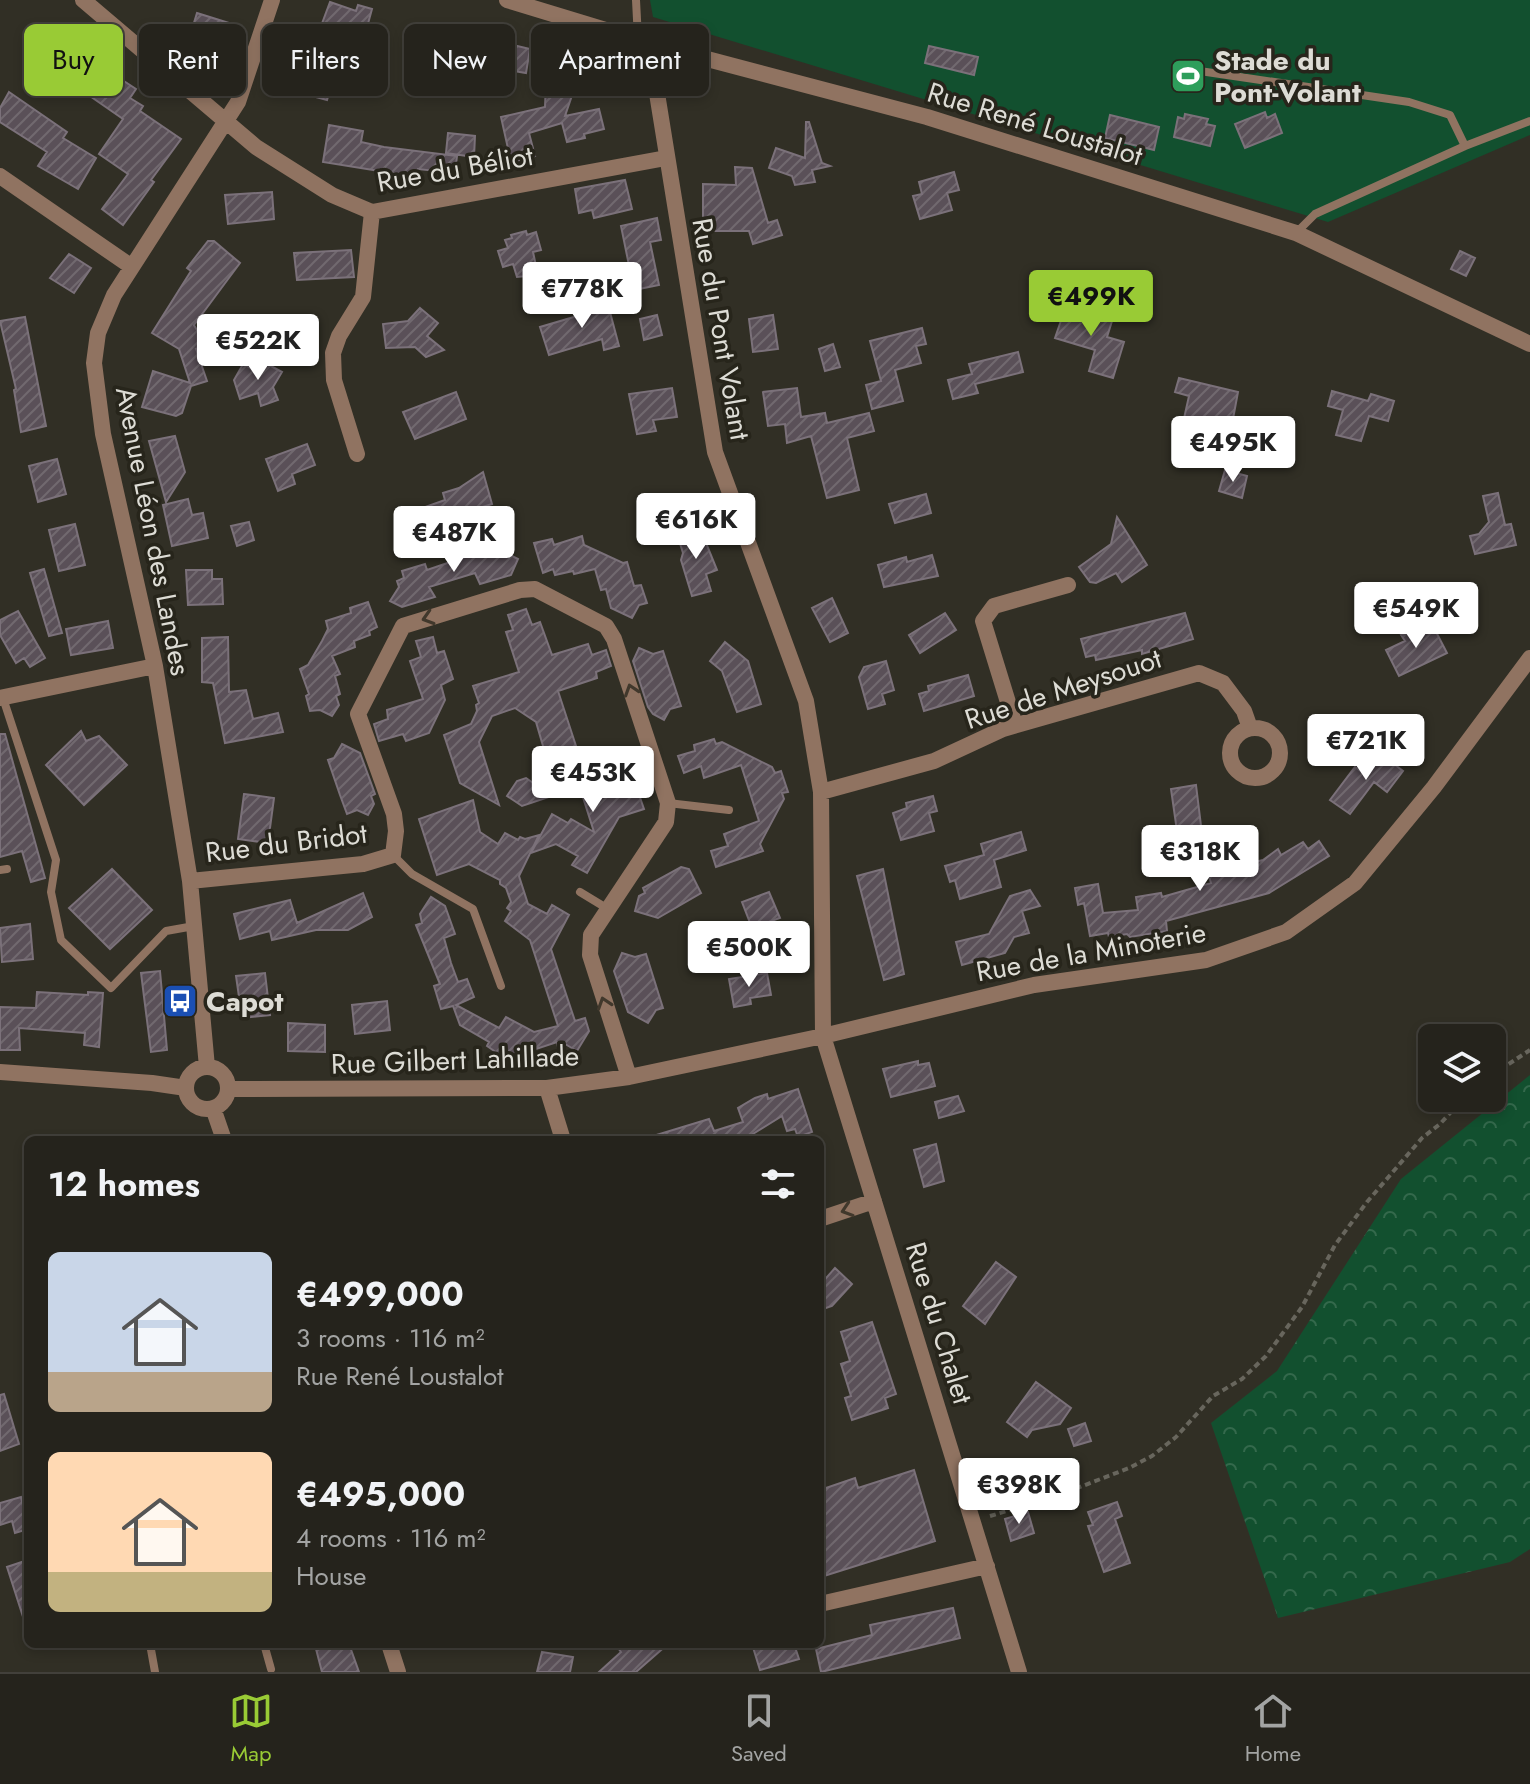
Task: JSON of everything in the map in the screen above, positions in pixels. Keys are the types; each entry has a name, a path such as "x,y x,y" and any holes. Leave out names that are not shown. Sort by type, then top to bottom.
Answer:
{"street":[{"name":"Rue du Béliot","path":"83,0 256,147 332,195 372,212 666,158"},
{"name":"Avenue Léon des Landes","path":"207,1067 190,881 155,666 103,434 94,363 98,333 114,295 238,102 272,0"},
{"name":"Rue René Loustalot","path":"507,0 586,24"},
{"name":"Rue René Loustalot","path":"709,59 927,117 1296,233 1530,344"},
{"name":"Rue du Pont Volant","path":"657,96 715,452 806,701 821,792 823,1036"},
{"path":"0,176 132,267"},
{"path":"357,454 334,380 333,353 339,336 363,297 372,212"},
{"path":"1015,725 983,621 994,606 1068,585"},
{"name":"Rue du Bridot","path":"190,881 363,864 393,855 396,831 394,814 358,714 403,626 520,590 535,589 606,626 614,639 668,803"},
{"name":"Rue de la Minoterie","path":"823,1036 1034,985 1206,960 1286,932 1355,883 1434,787 1530,658"},
{"path":"2,698 155,666"},
{"name":"Rue de Meysouot","path":"821,792 934,761 1015,725 1199,673 1223,683 1244,711 1250,728"},
{"path":"629,1077 590,955 591,935 666,822 668,803"},
{"name":"Rue Gilbert Lahillade","path":"229,1089 547,1088 629,1077 823,1036"},
{"name":"Rue du Chalet","path":"823,1036 1019,1672"},
{"path":"207,1067 223,1073 229,1089 221,1104 201,1108 195,1105 186,1088 194,1071 207,1067"},
{"path":"0,1072 186,1088"},
{"path":"547,1088 562,1136"},
{"path":"213,1108 223,1136"},
{"path":"824,1218 874,1201"},
{"path":"824,1603 987,1566"},
{"path":"390,1648 398,1672"}],"lane":[{"path":"636,0 637,24"},
{"path":"1193,70 1409,102 1450,115 1465,146"},
{"path":"1296,233 1315,214 1465,146 1530,121"},
{"path":"2,698 56,860 51,892 61,940 111,988 166,931 194,926"},
{"path":"591,790 657,768"},
{"path":"668,803 729,810"},
{"path":"393,855 412,874 473,909 501,986"},
{"path":"580,892 608,909"},
{"path":"151,1648 155,1672"},
{"path":"265,1648 271,1669"}],"path":[{"path":"1506,1066 1530,1050"},
{"path":"973,1522 1054,1497 1129,1468 1152,1456 1176,1437 1213,1396 1242,1379 1266,1356 1302,1307 1335,1245 1367,1202 1422,1138 1451,1112"}],"green space":[{"name":"Stade du Pont-Volant","path":"650,0 1530,0 1530,135 1328,222 709,34 709,24 676,24 653,17"},
{"path":"1530,1075 1530,1549 1510,1562 1278,1618 1211,1423 1277,1371 1401,1179 1484,1112 1506,1112 1506,1094"}],"building":[{"path":"330,2 356,11 358,5 372,9 368,24 322,24"},
{"path":"197,13 232,24 194,24"},
{"path":"515,45 530,49 526,73 515,71"},
{"path":"929,46 978,57 974,75 925,63"},
{"path":"123,80 136,89 130,98 143,106 140,111 181,139 123,225 102,209 128,174 99,154 123,119 90,96 123,96"},
{"path":"9,92 67,132 63,138 96,158 78,189 38,166 47,152 0,122 0,108"},
{"path":"545,96 572,96 565,116 599,109 604,129 567,142 562,123 529,133 535,156 511,162 501,117 545,107"},
{"path":"1265,112 1267,118 1275,114 1282,133 1245,148 1235,124"},
{"path":"1185,114 1208,119 1206,124 1215,126 1210,146 1174,137 1178,117 1184,119"},
{"path":"1110,115 1159,127 1154,150 1105,138"},
{"path":"806,122 809,122 822,163 830,166 812,170 815,182 795,185 792,176 769,168 776,148 805,158"},
{"path":"329,125 363,131 361,142 457,156 455,173 418,169 417,177 323,162"},
{"path":"448,133 475,136 474,157 446,153"},
{"path":"735,167 752,168 768,223 777,220 782,235 753,244 749,231 703,231 703,184 736,185"},
{"path":"954,172 959,190 947,193 952,210 920,219 913,196 922,194 919,182"},
{"path":"625,180 632,209 594,218 592,210 579,213 575,189"},
{"path":"272,192 274,219 228,224 225,195"},
{"path":"657,218 661,240 650,242 659,285 634,290 621,226"},
{"path":"526,231 527,235 536,232 541,250 533,252 538,275 517,277 513,264 503,267 498,251 508,248 505,240 512,238 511,235"},
{"path":"208,241 214,241 240,263 194,325 206,346 196,349 207,381 191,386 182,413 176,416 142,407 153,371 190,383 179,349 152,333 191,271 187,268"},
{"path":"351,250 354,277 297,280 294,253"},
{"path":"1460,251 1475,258 1466,276 1451,269"},
{"path":"69,254 91,268 74,293 50,278"},
{"path":"606,297 619,346 604,350 602,339 549,355 540,327 594,311 591,301"},
{"path":"1067,303 1113,318 1107,337 1124,342 1113,378 1089,371 1095,350 1055,338"},
{"path":"420,308 438,323 427,336 444,350 426,357 415,347 386,348 383,324 408,321"},
{"path":"657,315 662,335 644,340 640,319"},
{"path":"773,315 778,349 753,352 749,319"},
{"path":"25,317 46,426 21,432 16,389 0,321"},
{"path":"922,328 926,344 916,346 921,363 895,370 903,401 872,409 866,385 881,381 870,341"},
{"path":"833,344 840,367 825,371 819,349"},
{"path":"1018,352 1023,372 975,384 978,393 953,399 948,380 972,374 969,364"},
{"path":"256,358 282,372 273,387 278,400 261,406 258,393 240,399 234,380 243,364 250,368"},
{"path":"1179,378 1238,392 1230,435 1183,423 1189,396 1175,392"},
{"path":"672,388 677,417 653,420 656,431 637,434 629,394"},
{"path":"797,388 801,417 825,413 827,423 869,413 874,431 847,438 859,490 827,498 811,436 787,443 785,424 768,426 763,392"},
{"path":"1332,391 1368,401 1371,394 1394,401 1388,421 1369,416 1361,441 1336,435 1343,410 1328,406"},
{"path":"456,392 466,419 415,439 403,412"},
{"path":"175,436 185,472 166,502 149,441"},
{"path":"307,444 315,465 292,474 295,484 278,491 266,459"},
{"path":"57,459 66,494 38,502 29,466"},
{"path":"1225,470 1247,476 1242,498 1219,491"},
{"path":"483,472 492,504 418,527 414,511 445,500 443,493 459,488"},
{"path":"1498,493 1505,525 1511,524 1516,545 1475,554 1470,536 1479,534 1489,522 1483,496"},
{"path":"926,494 931,513 895,523 889,504"},
{"path":"188,499 192,515 203,513 208,538 172,546 163,505"},
{"path":"1117,517 1147,565 1122,582 1116,573 1096,583 1090,582 1079,567 1111,544"},
{"path":"249,522 254,540 237,546 231,526"},
{"path":"75,524 85,565 59,571 49,530"},
{"path":"694,530 702,533 717,570 706,574 711,591 692,596 677,534"},
{"path":"582,536 584,545 623,563 627,562 634,586 641,585 647,603 639,605 632,618 611,608 606,589 601,590 595,569 574,574 573,571 555,575 553,569 543,573 534,543 552,539 554,545"},
{"path":"489,544 492,549 497,548 518,559 511,575 480,584 475,573 429,587 435,597 402,607 390,601 399,587 397,581 404,578 402,571 425,564 427,570 468,556 466,550"},
{"path":"932,555 938,576 884,587 878,565 906,557 907,562"},
{"path":"44,569 62,633 49,636 30,573"},
{"path":"186,570 212,570 212,579 222,579 223,604 188,605"},
{"path":"832,598 848,633 830,642 812,608"},
{"path":"368,602 377,627 369,631 370,635 354,641 355,647 332,656 340,674 335,676 340,694 336,696 339,705 332,716 320,710 310,711 306,696 309,694 300,669 308,665 322,641 328,629 326,621 351,613 350,608"},
{"path":"526,609 532,625 540,622 552,655 588,644 592,655 606,650 611,666 596,672 597,678 558,691 578,752 555,787 536,722 515,708 492,716 479,742 499,805 460,783 444,735 471,724 479,703 473,686 519,672 506,632 513,630 508,615"},
{"path":"18,611 45,658 30,667 24,658 16,663 0,635 0,620"},
{"path":"945,613 956,630 920,653 909,635"},
{"path":"1185,613 1193,639 1142,654 1142,650 1096,660 1095,655 1086,657 1081,639"},
{"path":"108,621 113,648 71,655 66,629"},
{"path":"1432,624 1447,653 1399,676 1386,650 1405,641 1401,635"},
{"path":"228,637 229,692 246,690 253,719 278,713 283,732 225,743 213,683 202,682 202,638"},
{"path":"433,637 437,653 444,651 453,679 441,685 445,700 429,733 406,741 403,734 379,741 374,724 388,719 387,710 423,699 410,661 421,657 416,641"},
{"path":"725,642 748,661 761,704 737,712 722,671 710,661"},
{"path":"639,648 653,654 663,651 681,706 670,709 664,720 648,707 633,661"},
{"path":"886,661 894,690 882,694 885,704 868,709 859,677 864,667"},
{"path":"968,675 974,696 924,711 919,694 929,691 928,686"},
{"path":"81,731 86,741 99,736 127,765 84,805 46,765"},
{"path":"0,734 5,734 45,878 31,882 22,851 0,857"},
{"path":"714,739 716,744 722,742 772,767 775,773 781,771 788,792 782,793 784,799 760,844 763,851 716,867 711,851 728,846 724,834 759,821 741,765 704,778 701,766 684,773 678,756 695,751 694,745"},
{"path":"342,744 360,753 375,794 371,796 374,804 368,815 357,810 347,814 340,795 328,760 334,758"},
{"path":"1377,751 1403,771 1387,792 1374,782 1350,814 1330,800 1355,767 1362,772"},
{"path":"624,753 630,769 588,784 584,788 585,793 593,797 635,783 644,809 619,817 587,873 572,865 578,856 556,844 531,853 552,814 568,823 571,819 594,832 574,769"},
{"path":"526,778 552,796 522,806 507,796 517,781"},
{"path":"1196,785 1202,834 1178,838 1171,789"},
{"path":"244,794 274,798 268,843 238,839"},
{"path":"933,796 937,811 929,813 934,831 901,840 893,813 907,808 906,803"},
{"path":"473,800 480,832 498,844 505,833 518,840 520,837 525,839 539,835 519,876 528,904 547,914 552,905 569,915 551,949 575,1021 585,1018 589,1031 577,1051 565,1044 558,1047 557,1042 515,1056 510,1053 506,1059 487,1046 489,1042 460,1025 453,1006 441,1009 434,986 440,984 416,925 422,923 420,914 431,897 445,906 455,934 444,938 451,963 458,982 467,979 474,997 456,1005 499,1028 506,1017 534,1032 558,1026 530,940 505,921 511,911 507,908 511,902 500,880 469,864 437,875 419,819"},
{"path":"1021,832 1026,850 994,860 1001,887 960,899 955,880 950,882 945,866 984,855 981,844"},
{"path":"1319,841 1329,856 1269,893 1166,921 1167,931 1130,937 1127,934 1109,937 1108,933 1090,936 1084,903 1078,905 1075,888 1098,884 1103,913 1138,910 1136,897 1161,893 1162,897 1211,883 1207,870 1236,862 1237,866 1263,860 1278,849 1281,855 1303,842 1308,849"},
{"path":"681,867 689,869 701,893 658,918 635,911 639,896 645,893 643,888"},
{"path":"112,869 152,910 110,949 69,908"},
{"path":"883,869 904,974 884,980 857,876"},
{"path":"1030,890 1040,906 1022,911 1029,933 1014,937 1005,953 962,965 956,942 989,934 1010,896"},
{"path":"769,892 780,918 752,928 742,902"},
{"path":"363,893 372,917 348,930 316,930 272,940 270,931 240,939 234,914 290,900 297,923"},
{"path":"30,924 33,959 2,962 0,928"},
{"path":"622,953 635,957 646,954 663,1008 656,1010 648,1023 628,1012 614,971"},
{"path":"160,971 167,1050 151,1052 141,973"},
{"path":"265,973 270,1015 242,1018 236,976"},
{"path":"767,973 771,995 750,998 751,1004 734,1007 729,979"},
{"path":"37,992 103,993 99,1047 84,1045 85,1033 19,1028 20,1050 0,1050 0,1007 36,1008"},
{"path":"387,1001 390,1030 355,1034 352,1005"},
{"path":"288,1023 325,1025 325,1052 288,1051"},
{"path":"918,1061 918,1065 929,1063 935,1086 891,1097 883,1069"},
{"path":"798,1089 812,1132 798,1136 795,1129 787,1131 782,1116 750,1136 653,1136 709,1119 714,1131 743,1122 738,1108 767,1094 768,1099"},
{"path":"958,1096 964,1111 939,1118 935,1102"},
{"path":"936,1144 944,1181 924,1187 914,1150"},
{"path":"996,1262 1016,1277 985,1324 963,1306"},
{"path":"835,1268 852,1284 832,1306 824,1309 824,1280"},
{"path":"872,1322 896,1394 885,1398 888,1408 852,1420 845,1398 851,1396 841,1364 850,1361 841,1332"},
{"path":"1036,1382 1071,1408 1060,1424 1032,1430 1027,1437 1007,1422"},
{"path":"4,1394 19,1444 0,1451 0,1395"},
{"path":"1085,1423 1091,1441 1074,1446 1068,1429"},
{"path":"914,1470 935,1541 824,1576 824,1489 855,1478 858,1488"},
{"path":"21,1497 24,1530 15,1533 12,1521 0,1525 0,1503"},
{"path":"1117,1502 1122,1516 1115,1519 1130,1563 1104,1572 1088,1526 1093,1525 1088,1512"},
{"path":"1028,1512 1034,1533 1011,1541 1005,1519"},
{"path":"24,1561 24,1620 7,1567"},
{"path":"953,1608 960,1638 821,1672 816,1649 872,1635 870,1625"},
{"path":"350,1648 359,1672 322,1672 316,1649"},
{"path":"618,1648 663,1648 636,1672 599,1672 621,1652"},
{"path":"753,1648 795,1648 799,1659 760,1670"},
{"path":"542,1652 573,1657 570,1672 537,1672"}],"place":[{"name":"Stade du Pont-Volant","path":"1188,76"},
{"name":"Capot","path":"180,1001"}]}
